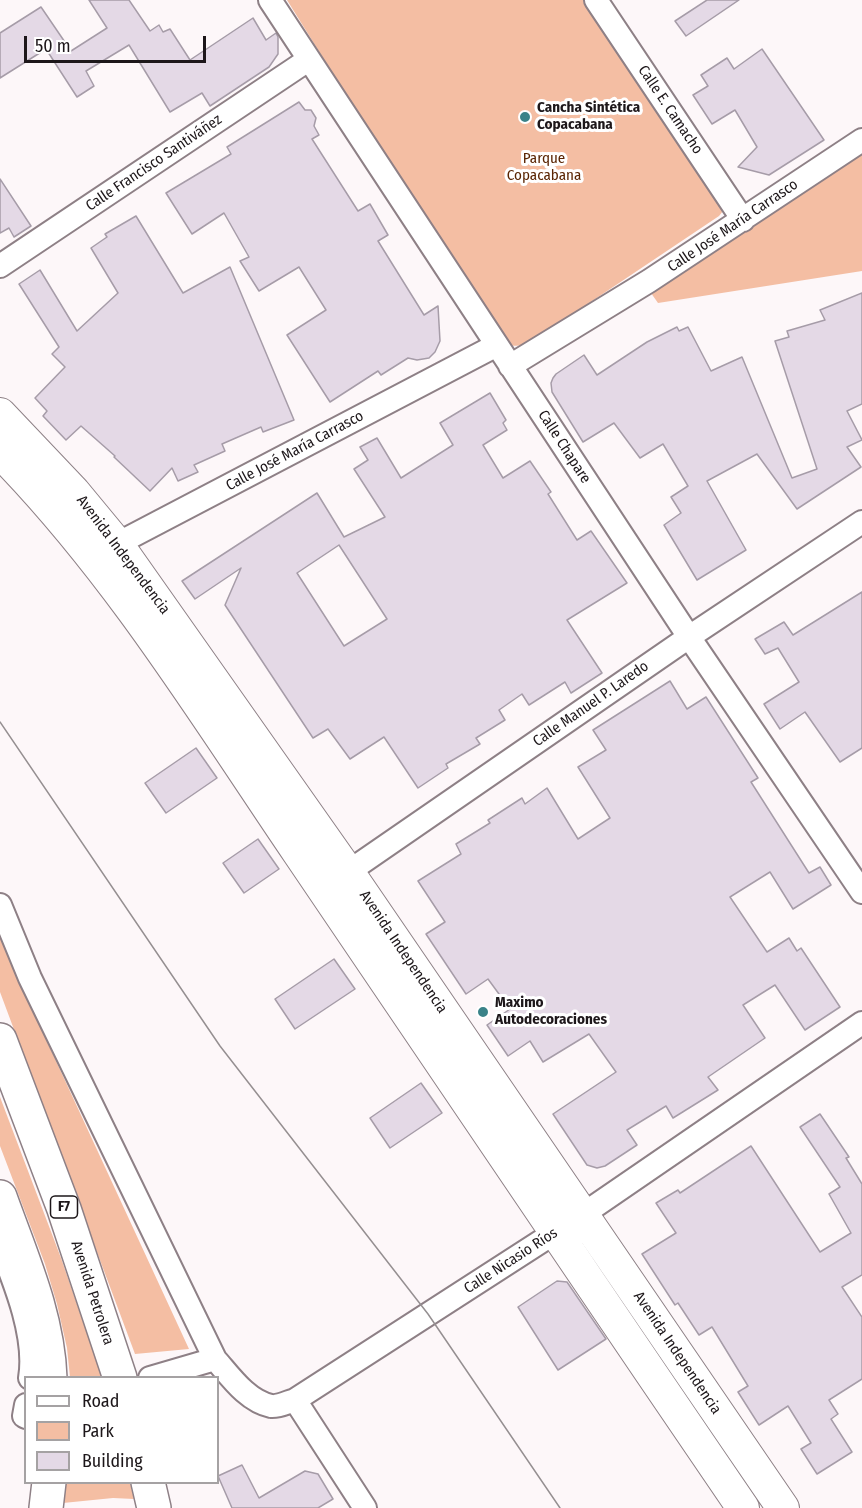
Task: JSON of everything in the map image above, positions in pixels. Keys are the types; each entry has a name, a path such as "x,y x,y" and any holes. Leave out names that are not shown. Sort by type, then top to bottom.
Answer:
{"main road":[{"name":"Avenida Independencia","path":"0,414 74,492 149,633 336,880 582,1215 783,1508"},
{"name":"Avenida Independencia","path":"0,452 66,524 107,552"},
{"name":"Avenida Independencia","path":"336,880 554,1233 743,1508"},
{"name":"Avenida Petrolera","path":"0,1040 64,1209 120,1376"},
{"path":"0,1197 35,1293 49,1353 50,1376"},
{"path":"46,1508 50,1484"},
{"path":"148,1484 154,1508"}],"street":[{"name":"Calle Chapare","path":"270,0 689,636 862,892"},
{"name":"Calle E. Camacho","path":"596,0 743,220"},
{"name":"Calle Francisco Santiváñez","path":"0,266 308,60"},
{"name":"Calle José María Carrasco","path":"510,366 649,281 862,140"},
{"name":"Calle José María Carrasco","path":"107,552 497,345"},
{"name":"Calle Manuel P. Laredo","path":"336,880 689,636 862,522"},
{"name":"Calle Nicasio Ríos","path":"0,905 30,978 215,1359 252,1397 273,1406 295,1400 582,1215 862,1023"},
{"path":"0,1245 24,1315 32,1364 30,1376"},
{"path":"154,1376 215,1359"},
{"path":"295,1400 365,1508"}],"green space":[{"name":"Cancha Sintética Copacabana","path":"287,0 587,0 723,206 723,211 719,216 531,342 517,346 509,345 497,338"},
{"path":"862,152 862,271 658,303 651,293"},
{"path":"0,937 189,1349 135,1354 0,992"},
{"path":"0,1097 61,1258 102,1376 70,1376 67,1348 45,1264 0,1146"},
{"path":"66,1484 130,1484 134,1499 113,1498 63,1503"}],"building":[{"path":"89,0 129,0 150,31 159,25 163,32 170,29 190,60 253,18 266,40 276,33 278,54 269,67 210,106 202,93 170,112 129,45 86,71 94,86 77,97 46,49 0,78 0,33 41,7 71,51 107,28"},
{"path":"707,0 739,0 686,36 675,21"},
{"path":"762,49 824,140 769,175 738,167 757,147 735,110 712,124 693,95 708,86 701,75 727,58 734,69"},
{"path":"299,102 305,110 311,110 316,118 314,126 319,135 312,139 358,211 370,204 388,235 378,241 424,315 438,306 440,341 429,358 417,360 408,358 381,375 378,371 330,402 287,335 326,310 299,267 259,291 240,261 249,257 224,213 192,234 166,193 231,154 227,147"},
{"path":"0,179 31,226 14,237 9,228 0,233"},
{"path":"136,216 183,293 230,267 294,420 263,432 261,427 222,444 225,451 194,465 198,472 178,481 172,468 150,491 81,426 66,440 43,416 47,411 35,398 65,367 52,354 59,347 19,284 40,270 77,331 118,293 91,248 107,237 105,234"},
{"path":"862,293 862,404 847,411 862,440 847,447 861,467 797,509 757,454 707,481 746,550 697,580 664,525 681,513 671,497 688,486 663,444 640,458 614,423 583,442 552,392 553,378 584,355 597,375 647,342 677,327 679,331 688,327 711,371 742,357 792,478 817,469 775,341 789,337 787,331 825,320 820,310"},
{"path":"490,393 506,420 503,423 507,430 483,445 503,478 530,461 551,492 548,494 577,540 591,531 627,583 567,620 602,673 571,693 565,682 529,705 522,694 499,710 505,720 476,738 480,744 446,764 448,768 418,788 384,737 350,759 328,729 313,738 225,605 241,568 195,599 182,581 317,493 344,537 385,517 354,469 368,460 360,447 377,438 401,478 453,445 440,423","holes":["339,545 387,619 344,646 297,573"]},
{"path":"862,592 862,748 840,762 805,712 780,729 764,704 799,682 778,648 765,654 755,639 784,622 793,635"},
{"path":"670,681 687,709 706,697 758,778 751,782 809,873 820,867 831,885 793,909 770,872 730,897 767,952 789,938 797,951 801,948 840,1007 805,1030 775,985 743,1005 765,1038 708,1077 718,1090 673,1118 666,1106 627,1130 637,1145 605,1166 597,1168 587,1165 553,1114 616,1072 589,1034 543,1062 530,1041 508,1056 487,1025 510,1009 488,979 466,994 426,934 445,922 418,881 461,854 456,844 490,823 488,820 522,798 525,804 547,788 578,839 610,818 578,767 606,750 593,730"},
{"path":"196,748 217,778 166,813 145,783"},
{"path":"258,839 279,869 244,893 223,863"},
{"path":"334,959 355,989 295,1029 275,999"},
{"path":"421,1083 442,1113 390,1148 370,1118"},
{"path":"820,1114 849,1157 846,1158 862,1184 862,1275 842,1287 862,1317 862,1379 829,1400 838,1414 831,1419 852,1452 817,1474 801,1449 811,1443 788,1406 759,1425 738,1392 748,1386 712,1327 699,1335 678,1303 675,1305 642,1254 676,1233 656,1203 678,1190 680,1193 751,1146 820,1252 851,1233 829,1194 840,1187 800,1127"},
{"path":"557,1281 567,1282 606,1339 558,1370 518,1307"},
{"path":"242,1465 259,1498 305,1471 318,1474 333,1499 318,1508 232,1508 219,1476"}],"tram line":[{"path":"0,722 220,1046 428,1314 560,1508"}],"place":[{"name":"Cancha Sintética Copacabana","path":"525,117"},
{"name":"Maximo Autodecoraciones","path":"483,1012"}],"park label":[{"name":"Parque Copacabana","path":"544,168"}]}
